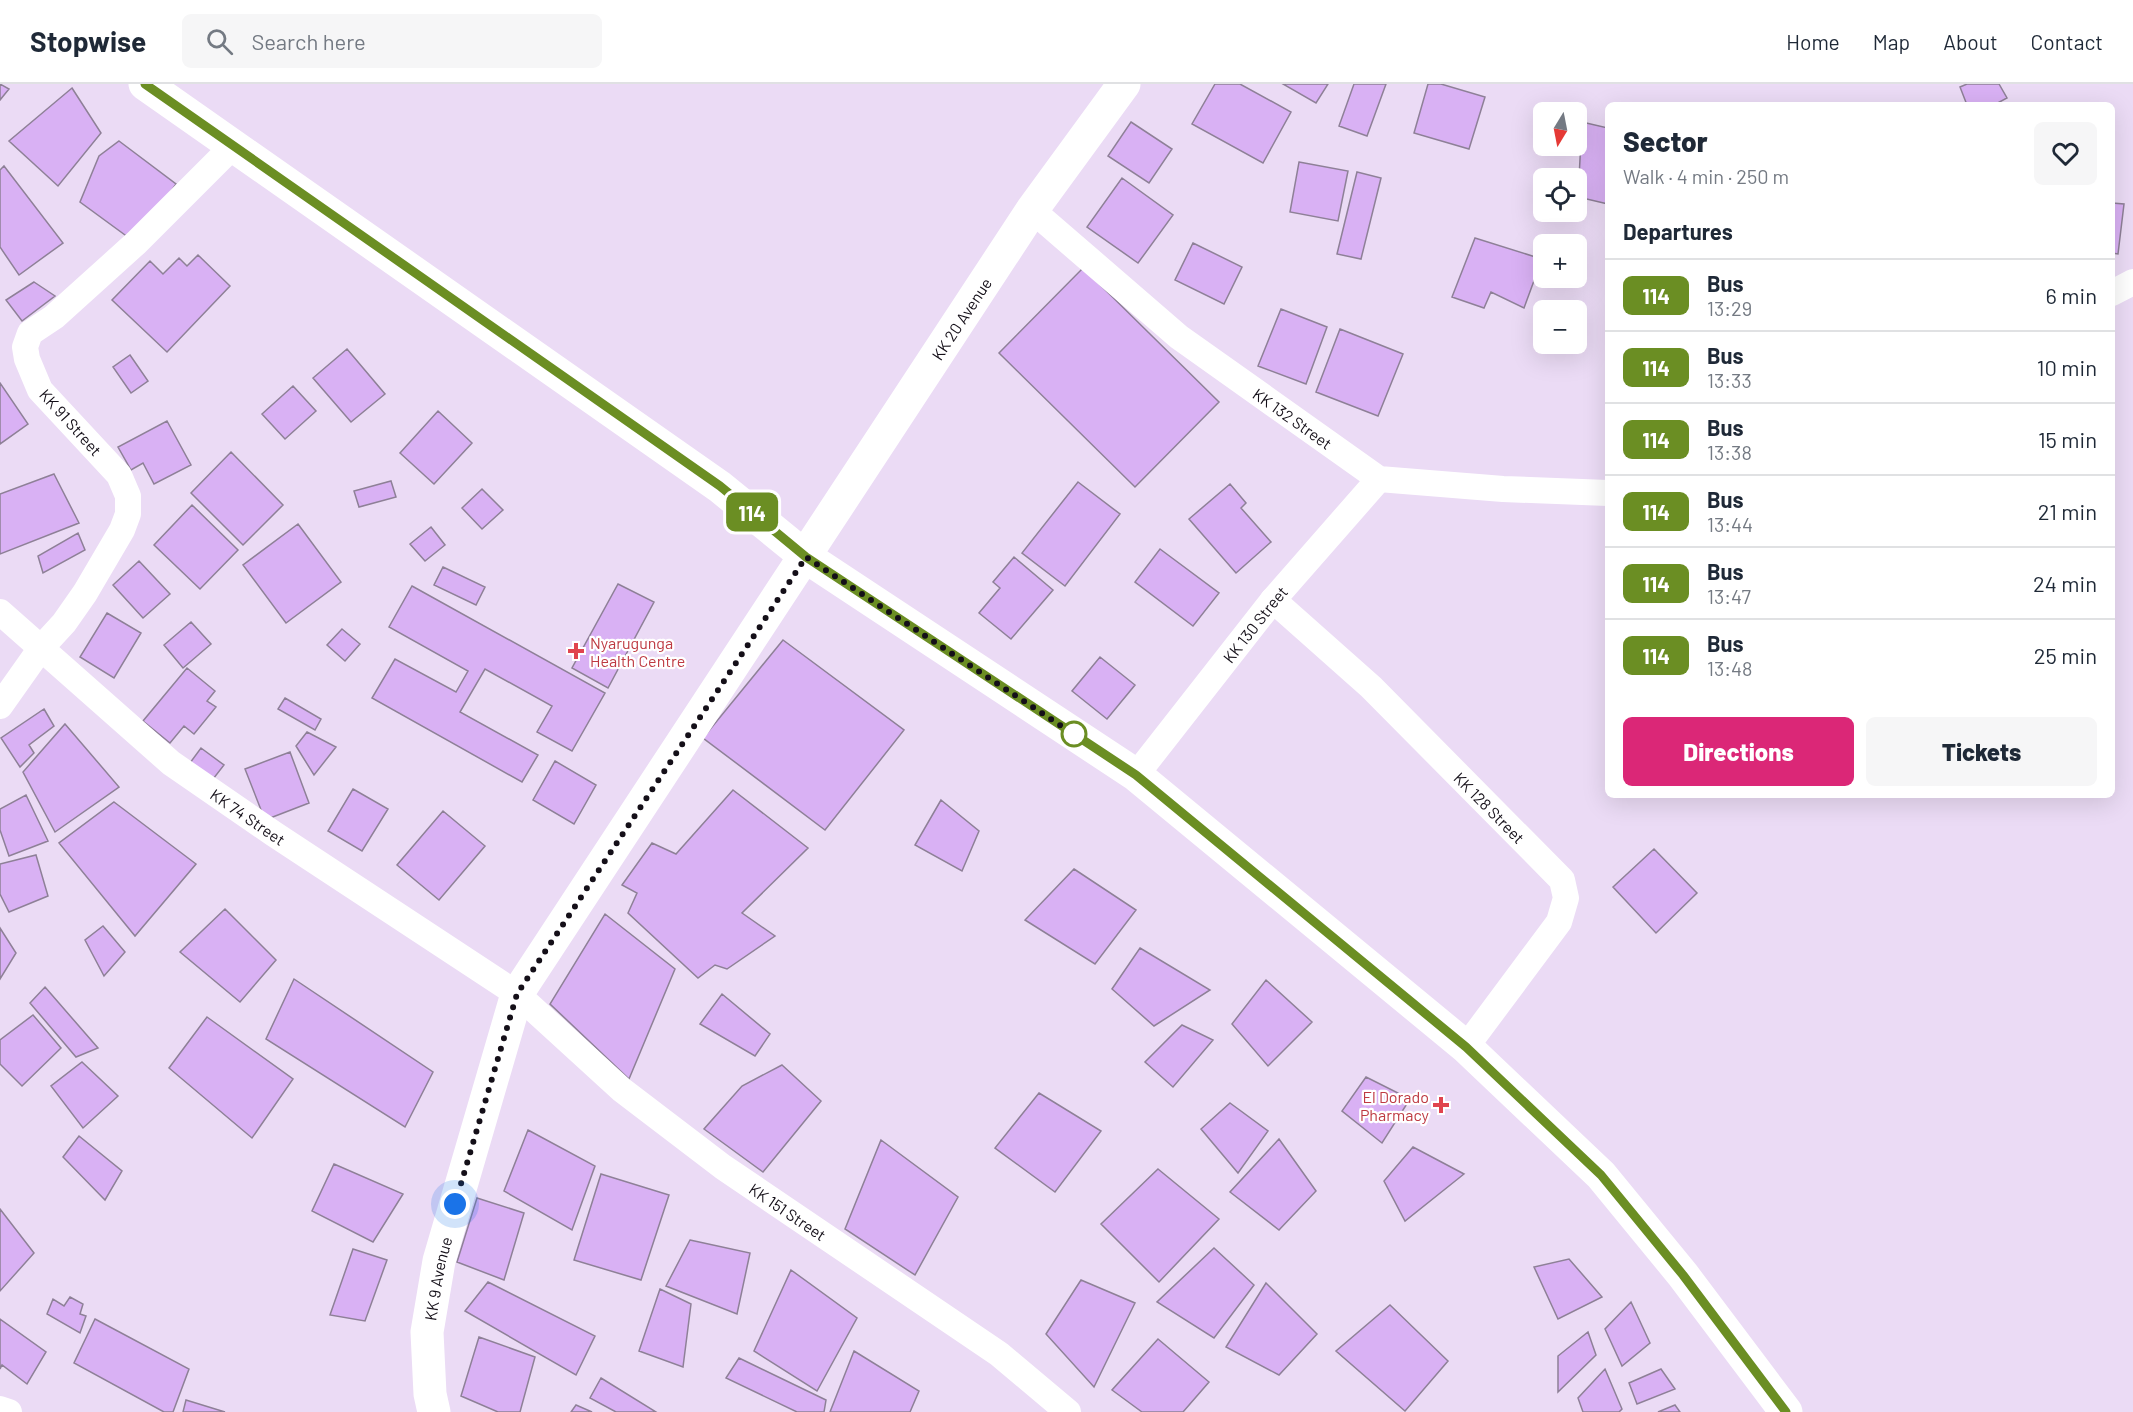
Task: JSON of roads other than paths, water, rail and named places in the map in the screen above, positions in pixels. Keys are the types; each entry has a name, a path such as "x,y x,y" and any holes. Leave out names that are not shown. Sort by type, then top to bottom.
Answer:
{"main road":[{"path":"145,84 720,486 806,557 1136,775 1466,1047 1601,1175 1683,1275 1786,1412"},
{"name":"KK 20 Avenue","path":"806,557 1032,210 1124,84"},
{"name":"KK 9 Avenue","path":"434,1412 430,1394 427,1332 439,1261 517,994 806,557"}],"street":[{"name":"KK 91 Street","path":"0,706 41,648 64,623 85,593 117,539 128,514 128,496 119,475 40,390 27,359 25,347 30,333 54,317 136,243 232,146"},
{"name":"KK 132 Street","path":"1032,210 1179,337 1379,479"},
{"path":"2115,291 2133,282"},
{"path":"1379,479 1503,489 1605,493"},
{"name":"KK 130 Street","path":"1136,775 1273,600 1379,479"},
{"name":"KK 128 Street","path":"1273,600 1371,687 1562,880 1566,898 1559,922 1466,1047"},
{"name":"KK 74 Street","path":"0,612 171,763 274,834 517,994"},
{"name":"KK 151 Street","path":"517,994 622,1090 723,1167 999,1354 1068,1412"},
{"path":"0,1409 9,1412"}],"place":[{"name":"Nyarugunga Health Centre","path":"576,651"},
{"name":"El Dorado Pharmacy","path":"1441,1105"}]}
